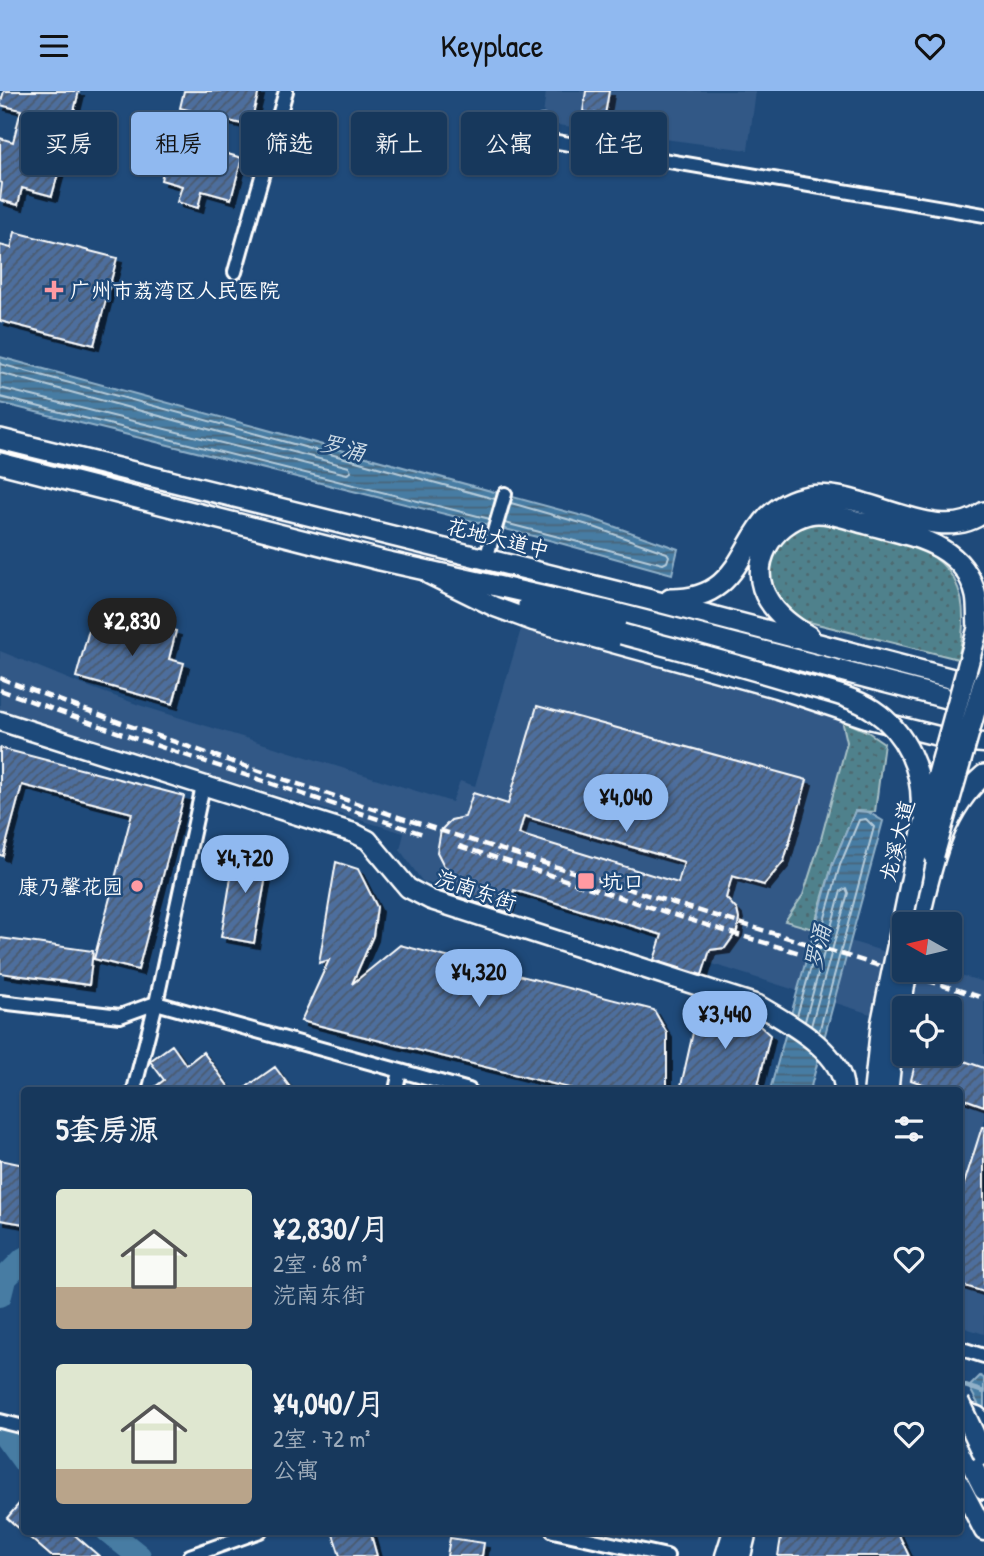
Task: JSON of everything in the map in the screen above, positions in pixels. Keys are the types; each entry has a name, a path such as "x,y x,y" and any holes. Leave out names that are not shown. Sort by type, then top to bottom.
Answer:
{"main road":[{"name":"花地大道中","path":"0,439 647,599 984,687"},
{"path":"0,463 380,560 604,610 984,708"},
{"path":"647,599 683,599 712,590 729,576 758,527 774,509 793,499 811,496 846,499 941,524 966,523 984,512"},
{"path":"835,649 793,626 775,610 762,586 762,559 771,538 787,522 812,513 928,540 943,549 962,565 976,597 978,628"},
{"path":"380,560 622,634 833,693 871,709 890,723 912,757 920,782 925,853"},
{"name":"龙溪大道","path":"874,1087 881,1025 978,628"},
{"name":"龙溪大道","path":"919,912 925,853 984,680"},
{"path":"925,853 959,802 984,775"},
{"path":"888,1087 893,1041 905,982"},
{"path":"963,1410 984,1455"},
{"path":"963,1448 984,1489"}],"street":[{"path":"235,272 286,91"},
{"path":"557,142 984,215"},
{"path":"486,559 505,494"},
{"path":"426,574 495,607 533,621 776,688 869,719 958,741 984,743"},
{"name":"龙溪大道","path":"978,628 984,607"},
{"name":"浣南东街","path":"0,721 354,833 368,840 408,888 431,900 737,997 776,1016 830,1056 838,1067 843,1087"},
{"path":"135,1087 156,1003 203,786"},
{"path":"0,1002 120,1016 156,1003 458,1087"},
{"path":"397,1087 400,1071"},
{"path":"963,1349 984,1356"},
{"path":"963,1411 977,1416 984,1422"},
{"path":"0,1421 21,1426"},
{"path":"963,1428 984,1433"},
{"path":"963,1491 984,1531"},
{"path":"190,1556 249,1535"},
{"path":"571,1535 667,1556"},
{"path":"726,1556 732,1535"},
{"path":"741,1556 746,1535"}],"shaded area":[{"path":"546,91 756,91 748,150 667,139 667,112 571,112 571,127 557,125 557,112 543,112"},
{"path":"521,629 630,656 793,703 842,720 847,742 821,839 803,895 785,921 892,954 892,982 962,982 962,976 984,982 984,1334 963,1327 963,1087 895,1087 899,1066 962,1066 962,996 892,996 892,1021 700,960 719,900 737,905 683,886 444,888 422,881 400,850 404,833 124,750 0,709 0,651 142,706 452,802 460,781 475,786"}],"green space":[{"path":"823,521 909,545 932,556 949,571 960,593 963,621 958,659 797,619 782,606 772,590 770,580 777,550 798,526 807,522"},
{"path":"842,720 884,743 875,812 855,811 833,863 813,929 785,921 803,895 821,839 847,742"}],"water":[{"path":"0,357 590,518 678,549 672,574 549,540 0,403"},
{"path":"855,811 868,812 883,821 811,1087 771,1087 833,863"},
{"path":"980,1376 984,1378 984,1415 969,1387"}],"building":[{"path":"4,91 79,91 74,112 21,112 21,175 58,175 52,196 22,188 18,205 0,200 0,138 13,142 21,110 0,105"},
{"path":"184,91 259,91 254,112 241,112 241,124 227,120 227,112 197,112 180,108"},
{"path":"586,91 609,91 606,112 583,112"},
{"path":"227,154 241,158 231,199 202,191 198,208 177,202 182,186 161,180 162,175 227,175"},
{"name":"广州市荔湾区人民医院","path":"15,232 117,258 94,345 0,321 0,245 11,248"},
{"path":"113,613 176,631 169,659 184,663 173,704 76,677 92,619 110,625"},
{"path":"537,706 807,780 784,861 764,885 732,876 726,898 737,910 737,931 725,948 710,950 702,975 654,960 662,935 514,890 507,912 442,892 449,869 444,866 437,852 441,830 451,820 465,817 473,793 508,804","holes":["524,816 684,862 678,883 519,834"]},
{"name":"康乃馨花园","path":"0,748 184,796 138,970 94,959 132,813 22,785 3,856 0,855"},
{"path":"236,848 270,854 254,943 221,937"},
{"path":"336,862 358,869 377,907 373,936 352,984 400,945 654,1010 667,1033 667,1087 565,1087 301,1021 329,960 319,963"},
{"name":"康乃馨花园","path":"0,938 93,951 89,985 0,973"},
{"path":"700,1002 723,1006 751,1018 770,1035 758,1087 681,1087"},
{"path":"172,1045 186,1065 203,1052 229,1087 155,1087 164,1080 150,1061"},
{"path":"962,1060 984,1068 984,1106 963,1098 963,1087 931,1087 911,1080 915,1066 962,1066"},
{"path":"275,1067 290,1087 246,1087"},
{"path":"984,1127 984,1292 963,1285 963,1187"},
{"path":"0,1160 21,1164 21,1224 0,1220"},
{"path":"21,1502 21,1530 7,1518"},
{"path":"27,1535 75,1535 99,1556 51,1556"},
{"path":"333,1535 371,1535 377,1556 340,1556"},
{"path":"781,1535 899,1535 909,1556 778,1556"},
{"path":"450,1538 484,1543 482,1556 447,1556"}],"waterway":[{"path":"0,1295 4,1279 21,1262"},
{"name":"罗涌","path":"963,1385 984,1392"},
{"path":"0,1428 21,1457"},
{"path":"113,1535 139,1556"}],"railway":[{"path":"0,678 243,766 984,998"},
{"path":"0,690 131,737 426,835"},
{"path":"459,846 800,953"}],"place":[{"name":"广州市荔湾区人民医院","path":"54,290"},
{"name":"坑口","path":"586,881"},
{"name":"康乃馨花园","path":"137,886"}]}
